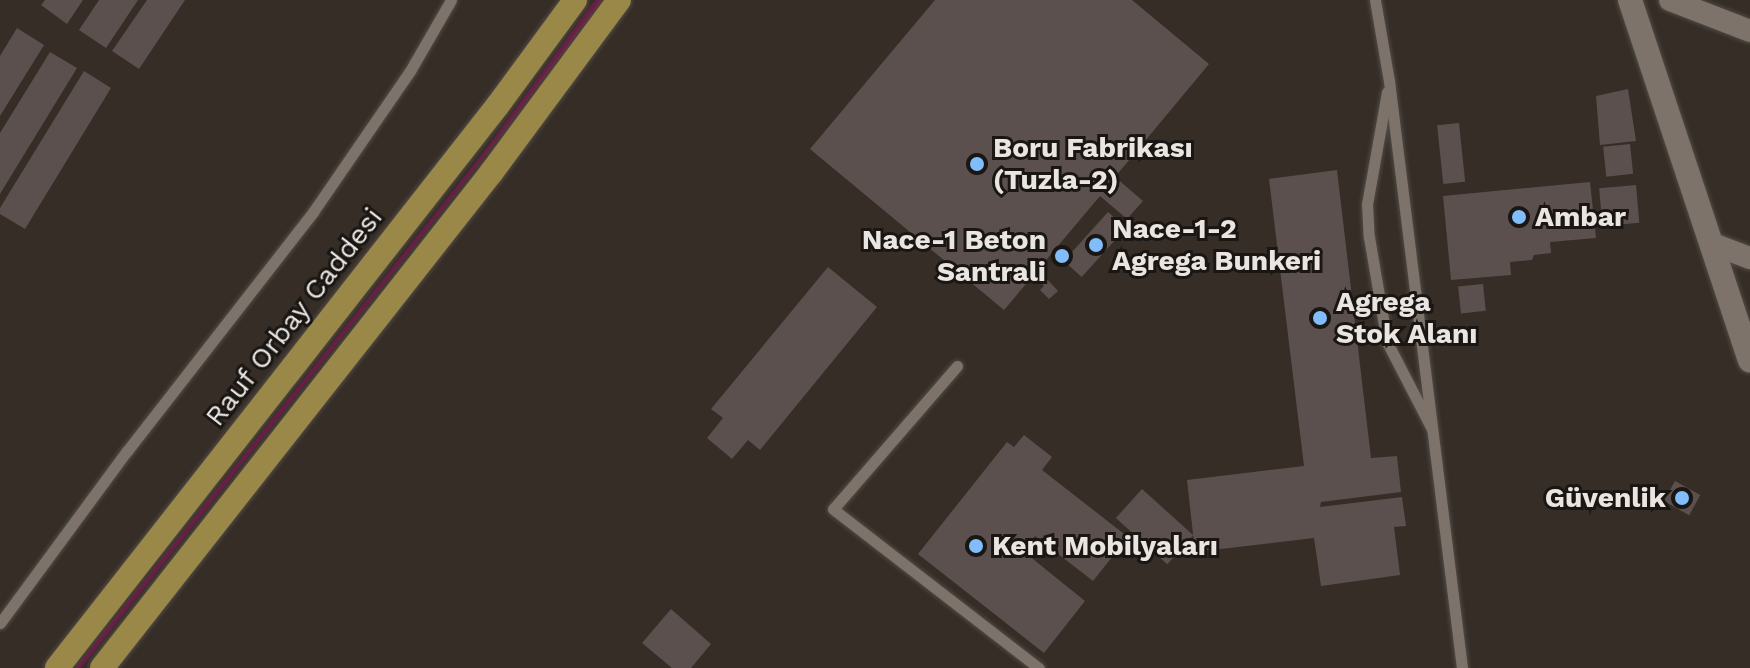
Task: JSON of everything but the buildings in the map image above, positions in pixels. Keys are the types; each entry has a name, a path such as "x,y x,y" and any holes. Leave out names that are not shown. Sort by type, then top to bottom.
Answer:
{"main road":[{"name":"Rauf Orbay Caddesi","path":"57,668 498,105 575,0"},
{"path":"102,668 491,173 619,0"}],"street":[{"path":"1630,0 1750,361"},
{"path":"1670,0 1750,31"},
{"path":"1713,244 1750,258"}],"lane":[{"path":"0,623 127,451 313,212 410,71 451,0"},
{"path":"1375,0 1389,81 1436,436 1462,668"},
{"path":"1389,81 1367,204 1369,237 1387,342 1436,436"},
{"path":"957,366 833,509 1039,668"}],"shaded area":[{"path":"595,0 603,0 491,149 81,668 75,668 486,149"}],"place":[{"name":"Boru Fabrikası (Tuzla-2)","path":"977,164"},
{"name":"Ambar","path":"1519,217"},
{"name":"Nace-1-2 Agrega Bunkeri","path":"1096,245"},
{"name":"Nace-1 Beton Santrali","path":"1062,256"},
{"name":"Agrega Stok Alanı","path":"1320,318"},
{"name":"Güvenlik","path":"1682,498"},
{"name":"Kent Mobilyaları","path":"976,546"}]}
